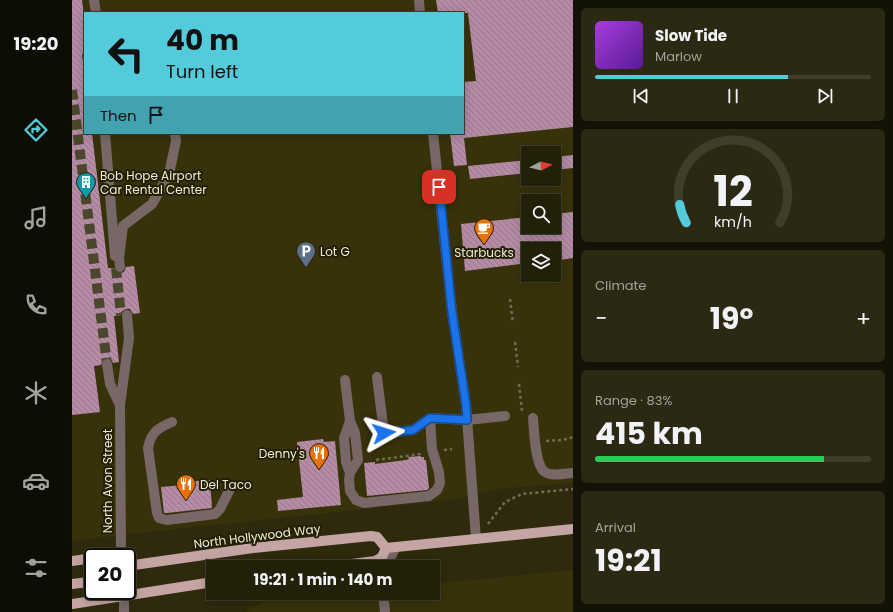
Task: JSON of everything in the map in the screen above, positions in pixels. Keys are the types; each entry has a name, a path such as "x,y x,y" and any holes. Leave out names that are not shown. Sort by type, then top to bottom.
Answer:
{"main road":[{"path":"377,560 382,557 391,547 573,529"},
{"name":"North Hollywood Way","path":"136,565 253,548 371,536 377,537 391,547"},
{"path":"72,560 84,559"},
{"path":"72,584 84,582"},
{"path":"136,592 206,583"},
{"path":"72,604 93,600"}],"street":[{"path":"94,0 96,12"},
{"path":"419,0 420,12"},
{"path":"105,134 118,268 122,226 152,204 156,198 169,174 176,141 175,134"},
{"path":"433,134 452,312 466,405 476,539"},
{"path":"120,406 130,338 124,315"},
{"path":"107,364 110,384 120,406"},
{"path":"376,377 384,433 413,430 430,418 467,420 505,416"},
{"path":"345,380 350,421 355,434 358,460 350,473 349,480 350,491 356,500 364,503 430,496 437,490 440,483 439,472 432,449 430,418"},
{"name":"North Avon Street","path":"120,406 121,548"},
{"path":"533,418 539,466 545,472 556,474 573,473"},
{"path":"172,422 159,428 150,438 148,448 159,518 167,520 215,514 220,510 230,491"},
{"path":"387,560 391,547"},
{"path":"124,600 124,612"},
{"path":"384,600 385,612"}],"path":[{"path":"510,299 513,323"},
{"path":"515,342 518,367"},
{"path":"519,384 522,411"},
{"path":"542,442 554,442 573,437"},
{"path":"376,460 424,454"},
{"path":"476,539 505,502 522,494 573,489"}],"shaded area":[{"path":"72,0 573,0 573,483 496,489 449,500 72,541"},
{"path":"573,570 573,612 244,612 269,600 440,600 440,583"}],"building":[{"name":"Bob Hope Airport Car Rental Center","path":"72,0 82,0 84,16 84,54 82,54 84,69 84,134 92,134 108,268 114,268 115,271 120,273 124,272 126,267 134,266 140,313 133,314 130,309 126,309 121,312 121,315 114,316 119,362 113,363 112,360 106,358 103,359 101,365 94,366 100,412 72,415"},
{"path":"436,0 573,0 573,127 464,138 467,165 454,166 450,134 464,134 464,82 476,81 468,13 438,12"},
{"path":"573,155 573,168 561,169 561,156"},
{"path":"521,161 521,174 470,179 468,166"},
{"path":"573,212 573,258 561,260 561,242 521,242 521,264 465,271 461,224 521,218 521,234 561,234 561,213"},
{"name":"Denny's","path":"323,439 324,442 335,441 341,505 278,511 277,500 303,497 297,442"},
{"path":"408,457 424,457 424,460 426,460 429,488 427,490 367,496 364,463 375,462 375,464 406,460 409,459"},
{"name":"Del Taco","path":"210,480 212,508 164,513 161,487 184,485 184,482"}],"tunnel":[{"path":"72,90 107,364"},
{"path":"116,268 121,315"}],"place":[{"name":"Bob Hope Airport Car Rental Center","path":"86,199"},
{"name":"Starbucks","path":"484,245"},
{"name":"Lot G","path":"306,268"},
{"name":"Denny's","path":"319,470"},
{"name":"Del Taco","path":"186,501"}],"route":[{"path":"384,433 413,430 430,418 467,420 452,312 439,187"}]}
